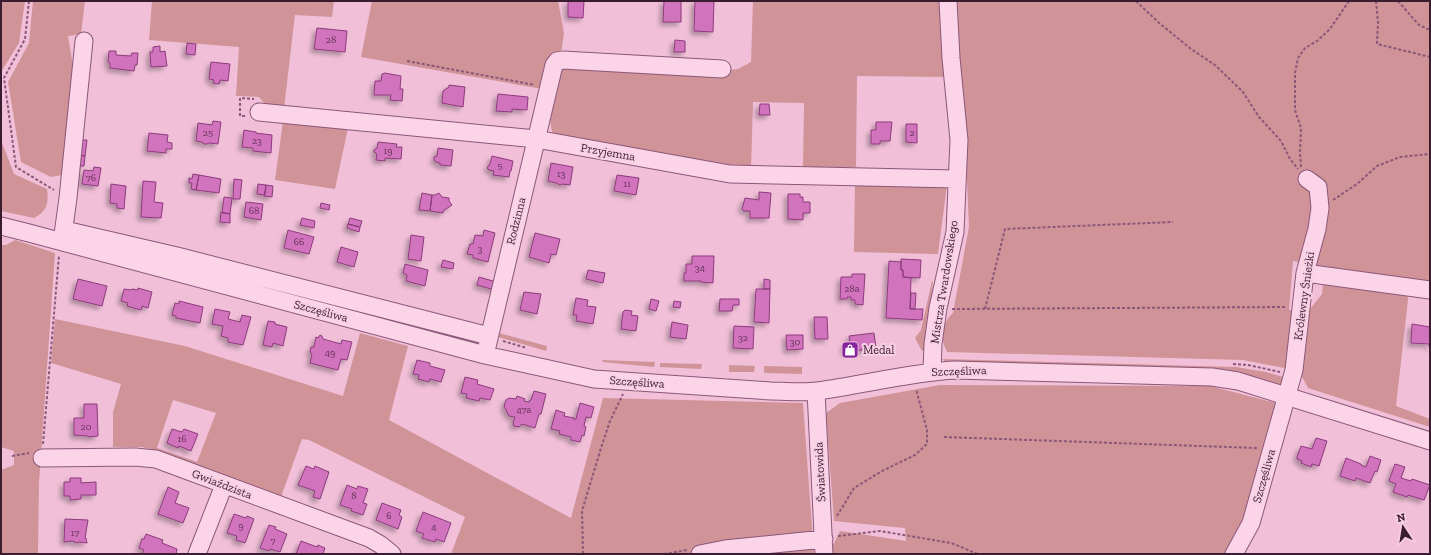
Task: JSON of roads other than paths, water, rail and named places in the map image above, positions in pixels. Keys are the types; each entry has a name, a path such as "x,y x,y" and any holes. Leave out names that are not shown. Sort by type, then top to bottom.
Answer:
{"street":[{"name":"Mistrza Twardowskiego","path":"932,371 933,344 938,308 955,232 956,179 959,140 950,58 948,1"},
{"path":"84,41 68,198 62,241 177,256 489,336"},
{"name":"Rodzinna","path":"485,355 554,65 557,61 563,60 722,69"},
{"name":"Przyjemna","path":"255,109 536,139 730,174 956,179"},
{"name":"Królewny Śnieżki","path":"1287,396 1294,370 1305,273 1317,229 1320,208 1318,187 1306,180"},
{"name":"Szczęśliwa","path":"1,226 62,241 485,355 594,379 771,391 816,391 932,371 968,369 1212,377 1238,381 1430,441"},
{"path":"1305,273 1430,290"},
{"name":"Światowida","path":"816,391 824,547"},
{"name":"Szczęśliwa","path":"1234,554 1251,523 1287,396"},
{"name":"Gwiaździsta","path":"42,454 156,459 369,538 385,547 392,554"},
{"path":"197,554 224,485"},
{"path":"695,551 824,547"}],"place":[{"name":"Medal","path":"850,350"}]}
